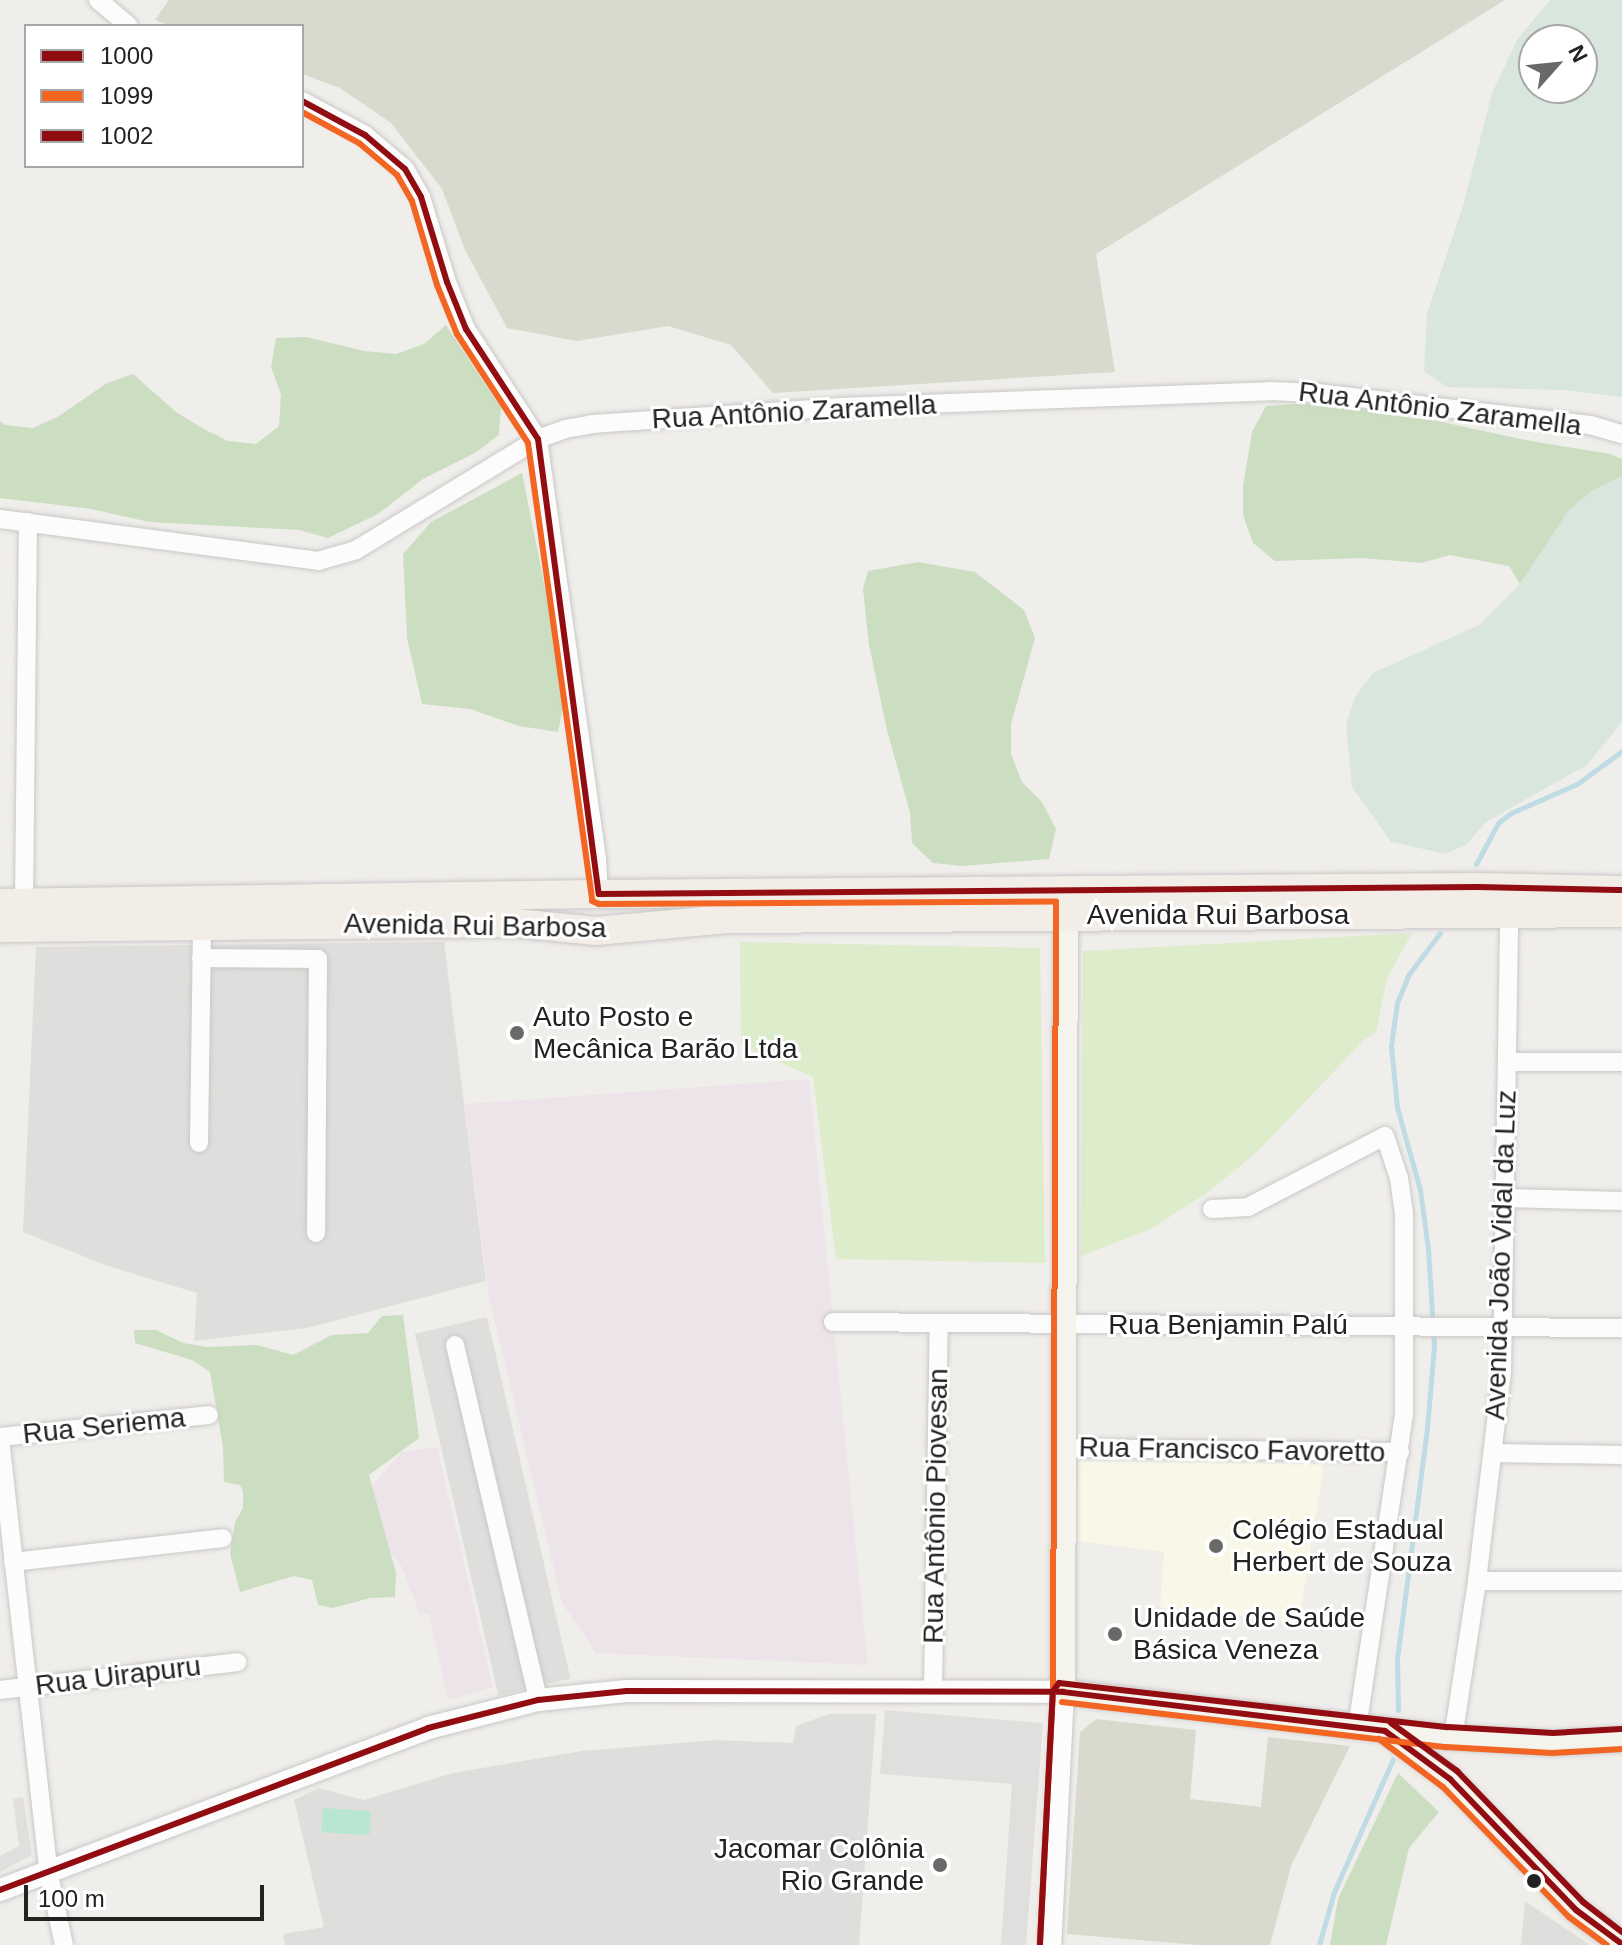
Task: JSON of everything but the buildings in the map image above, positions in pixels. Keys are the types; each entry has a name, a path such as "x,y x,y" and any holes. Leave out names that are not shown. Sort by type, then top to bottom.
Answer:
{"main road":[{"name":"Avenida Rui Barbosa","path":"12,903 604,894 1066,904 1477,900 1622,890"},
{"path":"602,930 618,922 621,909 604,894"},
{"name":"Avenida Rui Barbosa","path":"1477,900 1509,913 1622,913"},
{"name":"Avenida Rui Barbosa","path":"0,928 516,923 602,930 713,919 1066,904"},
{"path":"1066,904 1063,1692 1453,1738 1553,1743 1622,1739"},
{"path":"1385,1731 1450,1779 1576,1910 1622,1944"},
{"path":"1450,1779 1445,1753 1453,1738"}],"street":[{"path":"98,0 127,24"},
{"path":"304,102 365,135 405,169 421,197 447,282 466,329 538,439 604,894"},
{"name":"Rua Antônio Zaramella","path":"0,519 318,561 356,550 375,540 538,439 592,424 784,410 1270,391 1318,393 1590,425 1622,434"},
{"path":"12,903 28,522"},
{"name":"Avenida João Vidal da Luz","path":"1453,1738 1493,1453 1504,1327 1509,913"},
{"path":"199,1143 202,926"},
{"path":"201,958 318,959 316,1233"},
{"path":"1507,1062 1622,1062"},
{"path":"1212,1209 1248,1207 1385,1136 1403,1195 1412,1327 1400,1452 1357,1728"},
{"path":"1506,1198 1622,1201"},
{"name":"Rua Benjamin Palú","path":"833,1322 1622,1328"},
{"name":"Rua Antônio Piovesan","path":"933,1689 939,1323"},
{"path":"455,1345 538,1700"},
{"name":"Rua Seriema","path":"0,1438 209,1415"},
{"path":"0,1438 48,1870 64,1945"},
{"name":"Rua Francisco Favoretto","path":"1064,1448 1400,1452"},
{"path":"1493,1453 1622,1455"},
{"path":"13,1562 223,1538"},
{"path":"1477,1581 1622,1581"},
{"name":"Rua Uirapuru","path":"0,1690 237,1662"},
{"path":"0,1890 428,1728 538,1700 627,1691 933,1689 1063,1692 1050,1945"}],"shaded area":[{"path":"169,0 1505,0 1096,254 1115,372 773,393 731,345 668,326 577,341 507,328 465,250 442,189 391,123 340,88 304,75 304,24 166,24 155,20"},
{"path":"1550,0 1622,0 1622,397 1564,390 1447,387 1424,371 1427,314 1463,206 1492,93 1518,39 1518,104 1598,104 1598,24 1530,24"},
{"path":"1622,476 1622,722 1587,765 1486,822 1467,844 1446,854 1391,842 1352,787 1346,725 1355,697 1373,673 1479,625 1520,584 1568,511 1591,491"},
{"path":"444,942 486,1281 307,1328 194,1341 197,1293 108,1266 23,1232 36,947"},
{"path":"809,1079 868,1665 596,1653 562,1603 489,1297 465,1104"},
{"path":"487,1317 570,1678 498,1695 415,1334"},
{"path":"437,1447 493,1687 448,1700 429,1615 419,1613 402,1567 379,1537 368,1490 402,1452"},
{"name":"Colégio Estadual Herbert de Souza","path":"1079,1461 1324,1464 1299,1622 1160,1607 1164,1552 1076,1541"},
{"path":"885,1710 1043,1723 1026,1945 1001,1945 1012,1784 880,1774"},
{"path":"829,1714 876,1714 859,1945 285,1945 283,1934 324,1927 294,1800 319,1788 364,1800 453,1773 582,1751 715,1740 793,1743 796,1726"},
{"path":"1096,1719 1196,1730 1190,1799 1261,1807 1268,1737 1350,1746 1291,1866 1270,1945 1198,1945 1067,1934 1080,1732"},
{"path":"23,1797 32,1855 0,1872 0,1856 19,1846 13,1799"},
{"path":"1525,1901 1590,1945 1521,1945"}],"green space":[{"path":"446,325 501,408 499,435 475,453 423,479 378,514 328,538 299,530 149,522 91,509 0,498 0,421 5,425 33,428 59,416 107,383 133,374 176,412 202,428 228,441 256,444 279,426 281,395 271,367 276,338 306,337 364,351 396,354 424,344"},
{"path":"1351,405 1379,414 1438,421 1610,454 1622,459 1622,476 1537,559 1520,584 1509,566 1450,555 1422,563 1362,558 1275,561 1253,543 1243,515 1243,486 1252,432 1266,406"},
{"path":"522,473 566,693 558,732 519,726 470,709 422,704 407,638 403,554 431,522"},
{"path":"918,562 975,572 1024,610 1035,638 1011,724 1011,754 1022,782 1042,802 1056,829 1049,859 962,866 933,863 912,843 910,813 887,730 869,645 863,589 868,571"},
{"path":"1412,933 1387,978 1376,1032 1364,1040 1257,1152 1207,1193 1151,1229 1081,1256 1083,951"},
{"path":"740,942 1040,948 1045,1263 836,1259 813,1077 741,1045"},
{"path":"403,1315 419,1438 369,1475 396,1573 395,1597 370,1598 333,1608 318,1605 312,1580 294,1576 240,1592 230,1554 235,1522 243,1508 243,1492 240,1485 224,1482 223,1447 210,1372 192,1360 135,1343 134,1330 156,1330 183,1343 207,1347 257,1345 293,1355 332,1335 368,1333 382,1316"},
{"path":"1398,1773 1439,1812 1409,1848 1386,1945 1330,1945 1338,1899"},
{"path":"323,1808 371,1811 369,1835 321,1832"}],"waterway":[{"path":"1476,864 1498,823 1511,813 1577,784 1622,751"},
{"path":"1398,1710 1397,1659 1427,1428 1434,1346 1428,1249 1420,1190 1397,1107 1391,1046 1397,1003 1409,974 1440,933"},
{"path":"1319,1945 1334,1892 1393,1759"}],"transit line":[{"name":"1000","path":"304,102 365,135 405,169 421,197 447,282 466,329 538,439 599,894 1477,887 1622,890"},
{"name":"1099","path":"304,113 359,143 397,175 412,201 437,285 457,334 528,443 592,901 599,904 1056,902 1053,1692 1040,1944"},
{"name":"1002","path":"1040,1944 1053,1691 1059,1683 1448,1727 1553,1733 1621,1729"},
{"name":"1000","path":"0,1890 428,1728 538,1700 627,1691 1063,1692 1385,1731 1450,1779 1576,1910 1622,1944"},
{"name":"1099","path":"1062,1702 1446,1747 1552,1753 1622,1749"},
{"name":"1002","path":"1391,1723 1457,1771 1583,1902 1622,1932"},
{"name":"1099","path":"1379,1739 1443,1787 1569,1917 1607,1945"}],"place":[{"name":"Auto Posto e Mecânica Barão Ltda","path":"517,1033"},
{"name":"Colégio Estadual Herbert de Souza","path":"1216,1546"},
{"name":"Unidade de Saúde Básica Veneza","path":"1115,1634"},
{"name":"Jacomar Colônia Rio Grande","path":"940,1865"}]}
